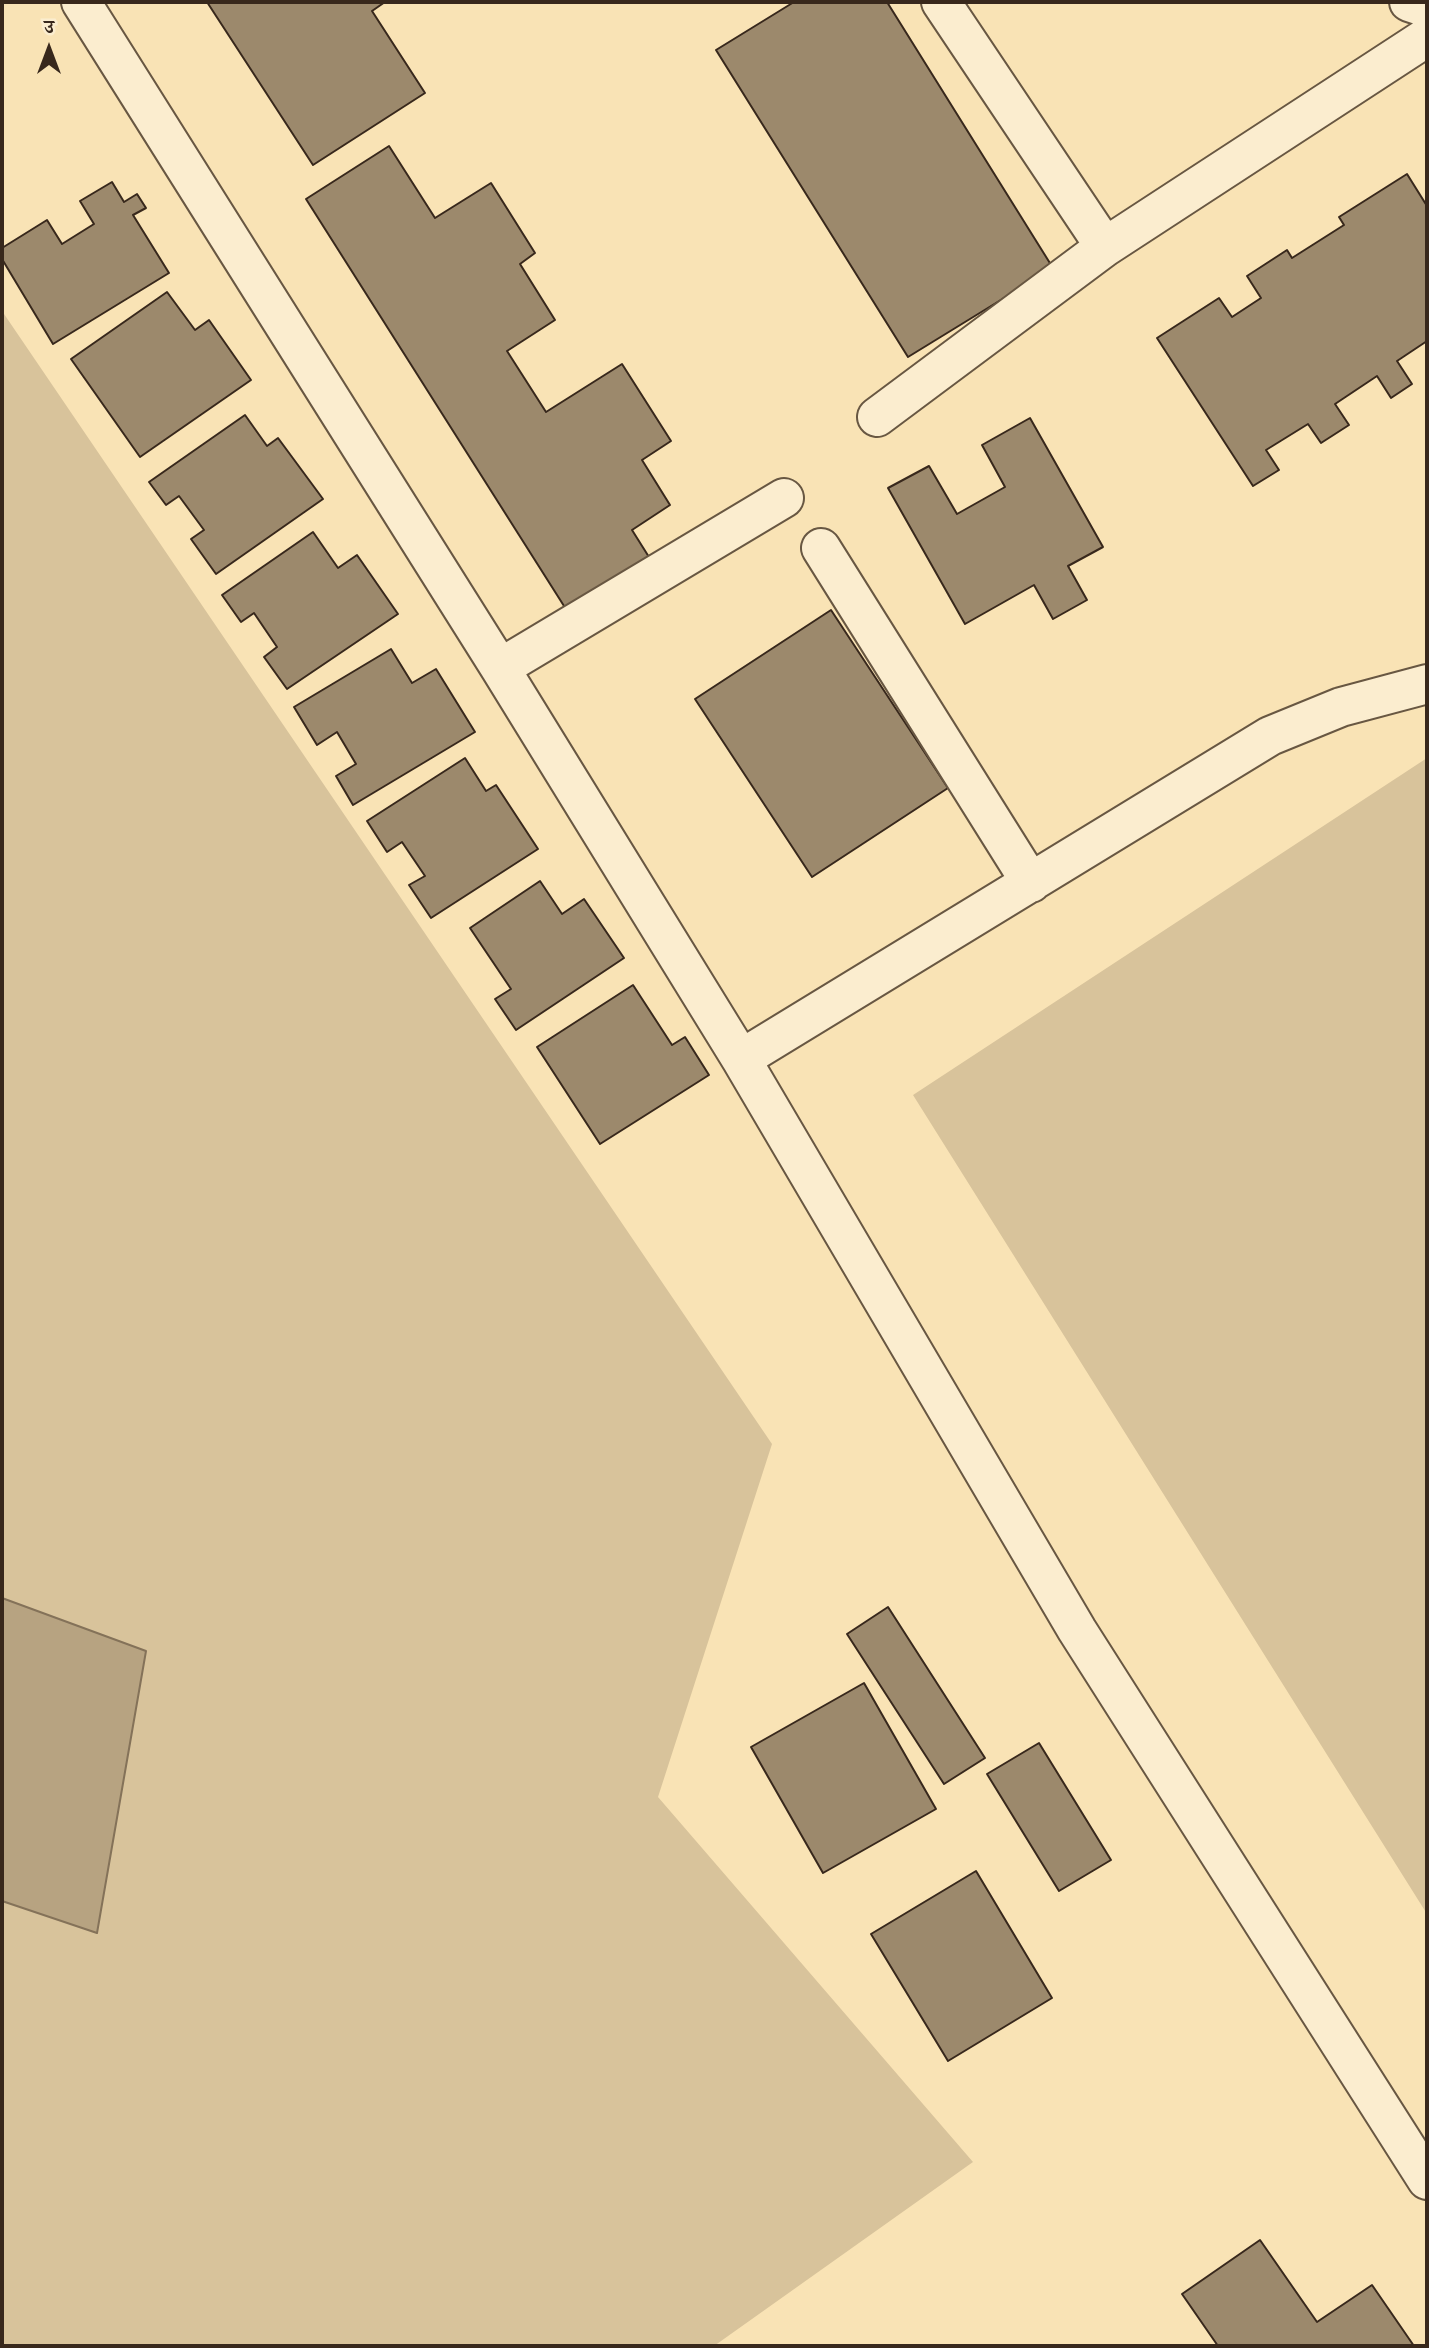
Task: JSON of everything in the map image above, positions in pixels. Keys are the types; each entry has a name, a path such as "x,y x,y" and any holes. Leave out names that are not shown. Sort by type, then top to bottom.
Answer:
{"street":[{"path":"81,2 500,668 741,1059 1077,1630 1427,2180"},
{"path":"941,2 1105,247"},
{"path":"1409,2 1427,8"},
{"path":"877,417 1105,247 1427,37"},
{"path":"500,668 784,498"},
{"path":"821,548 1031,883"},
{"path":"741,1059 1270,736 1341,707 1427,684"}],"shaded area":[{"path":"2,311 772,1444 658,1797 973,2162 714,2346 2,2346"},
{"path":"1427,758 1427,1914 913,1095"},
{"path":"2,1598 146,1651 97,1933 2,1901"}],"building":[{"path":"207,2 385,2 372,11 425,93 313,165"},
{"path":"794,2 887,2 1053,268 908,357 716,50"},
{"path":"389,146 435,218 491,183 535,253 520,264 555,320 507,351 546,412 622,364 671,441 642,460 670,505 632,530 654,565 571,617 306,199"},
{"path":"1407,174 1427,206 1427,341 1397,361 1412,384 1391,398 1377,376 1335,404 1349,425 1321,443 1308,424 1266,450 1279,470 1253,486 1157,338 1219,298 1232,317 1261,298 1247,276 1287,250 1292,258 1344,225 1339,217"},
{"path":"112,182 124,202 137,194 146,208 133,215 169,273 53,344 2,259 2,248 47,220 62,244 94,224 80,201"},
{"path":"167,292 195,330 209,320 251,380 140,457 71,359"},
{"path":"245,415 267,446 278,438 323,499 216,574 191,539 204,530 179,496 166,505 149,482"},
{"path":"1030,418 1103,547 1068,566 1087,600 1053,619 1034,585 965,624 888,488 929,466 957,514 1005,487 982,445"},
{"path":"313,532 338,568 357,555 398,614 287,689 264,657 277,647 254,613 241,622 222,595"},
{"path":"831,610 948,788 812,877 695,699"},
{"path":"391,649 412,683 436,669 475,732 353,805 336,776 356,764 337,732 317,745 294,707"},
{"path":"465,758 486,791 496,785 538,849 431,918 409,885 425,876 402,842 387,852 367,821"},
{"path":"540,881 562,914 584,899 624,958 516,1030 495,999 511,989 470,928"},
{"path":"633,985 672,1045 685,1037 709,1075 600,1144 537,1047"},
{"path":"888,1607 985,1758 944,1784 847,1634"},
{"path":"864,1683 936,1809 823,1873 751,1747"},
{"path":"1039,1743 1111,1860 1059,1891 987,1774"},
{"path":"976,1871 1052,1998 948,2061 871,1934"},
{"path":"1260,2240 1317,2322 1372,2285 1414,2346 1218,2346 1182,2294"}]}
